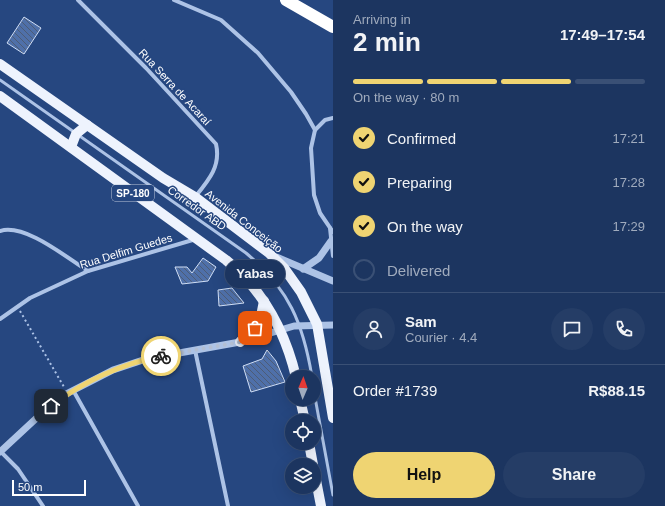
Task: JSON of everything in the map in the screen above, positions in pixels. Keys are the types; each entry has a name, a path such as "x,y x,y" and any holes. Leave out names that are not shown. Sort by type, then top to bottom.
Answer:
{"highway":[{"path":"286,0 333,27"}],"main road":[{"name":"SP-180","path":"0,64 163,178 195,197"},
{"name":"SP-180","path":"0,96 236,268 245,277 264,302 280,329 294,370"},
{"path":"70,147 76,134 87,125"},
{"name":"Avenida Conceição","path":"195,197 269,254 294,280 308,304 317,324 333,418"},
{"path":"240,342 260,320 264,302"},
{"path":"319,494 321,506"}],"street":[{"name":"Rua Serra de Acaraí","path":"78,0 146,68 216,144 218,154 217,163 211,177 195,197"},
{"path":"174,0 221,20 240,36 258,53 291,92 315,130"},
{"path":"333,118 325,120 315,130 311,148 314,195 320,213 333,232"},
{"path":"330,228 333,256"},
{"path":"0,231 19,231 32,235 88,271"},
{"name":"Rua Delfim Guedes","path":"0,319 30,298 88,271 196,239"},
{"path":"303,269 319,258 331,241"},
{"path":"269,254 333,281"},
{"path":"43,506 18,469 0,452 42,413 70,392 113,370 146,359 240,342 280,329 300,325 333,325"},
{"path":"195,350 228,506"},
{"path":"70,392 138,506"}],"lane":[{"name":"Corredor ABD","path":"0,80 240,249 260,265 280,288 300,325 310,370"},
{"path":"317,406 333,495"}],"path":[{"path":"17,306 70,392"}],"building":[{"path":"24,17 41,28 24,54 7,43"},
{"path":"203,258 216,267 208,281 182,284 175,267 187,267 192,273"},
{"path":"232,288 244,303 219,306 218,290"},
{"path":"267,350 276,361 285,382 251,392 243,366 262,359"}],"way so far":[{"path":"161,356 240,342 255,328"}],"place":[{"name":"Yabas","path":"255,328"}],"route":[{"path":"51,406 73,390 113,370 146,359 161,356"}]}
